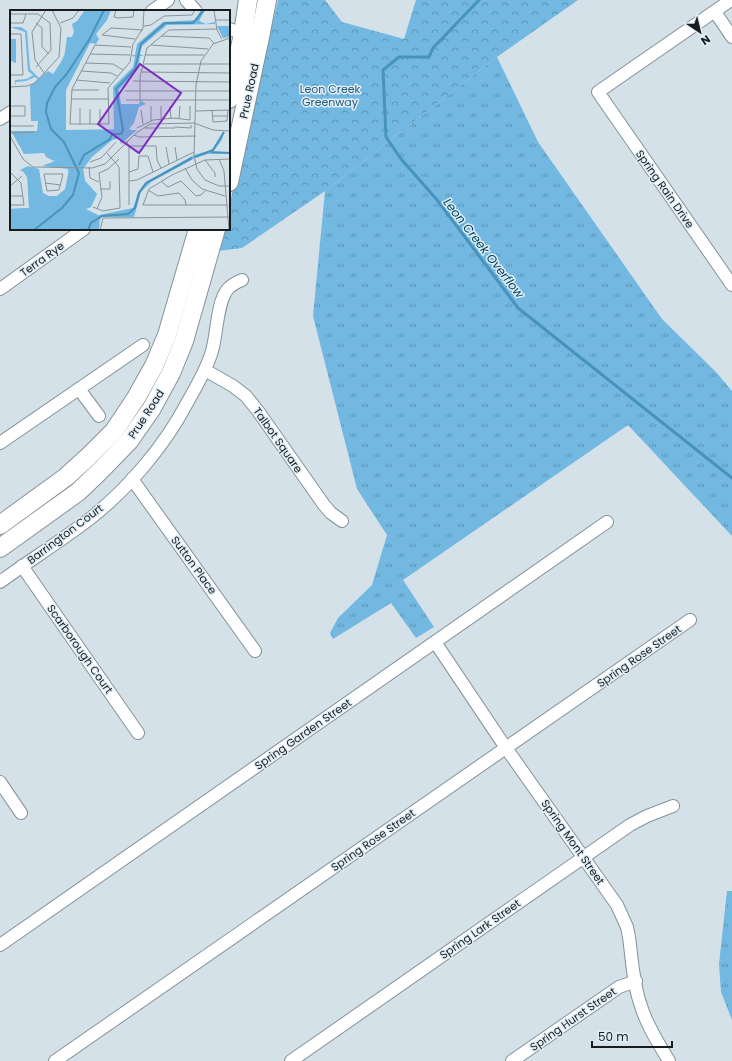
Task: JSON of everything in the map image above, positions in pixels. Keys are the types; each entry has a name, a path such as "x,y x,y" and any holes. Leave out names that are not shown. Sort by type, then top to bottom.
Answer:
{"main road":[{"name":"Prue Road","path":"230,172 248,0"},
{"name":"Prue Road","path":"230,95 244,33 267,0"},
{"name":"Prue Road","path":"0,525 66,477 114,431 136,398 154,366 167,335 198,230"},
{"name":"Prue Road","path":"0,548 78,492 129,441 152,408 171,373 184,341 216,230"},
{"path":"66,477 78,492"}],"street":[{"path":"153,10 168,0"},
{"path":"186,0 195,10"},
{"path":"732,0 715,12 732,37"},
{"name":"Spring Rain Drive","path":"715,12 598,92 732,285"},
{"path":"0,119 10,113"},
{"name":"Terra Rye","path":"0,289 83,230"},
{"name":"Barrington Court","path":"0,582 88,520 132,479 151,458 171,430 205,370 212,351 222,299 230,287 242,280"},
{"path":"0,444 143,345"},
{"name":"Talbot Square","path":"205,370 234,386 246,396 324,505 331,514 342,521"},
{"path":"79,389 99,416"},
{"name":"Sutton Place","path":"132,479 255,651"},
{"name":"Spring Garden Street","path":"0,945 607,522"},
{"name":"Scarborough Court","path":"22,566 138,733"},
{"name":"Spring Rose Street","path":"55,1061 690,620"},
{"name":"Spring Mont Street","path":"435,642 506,748 617,906 627,927 637,994 641,1008 651,1030 669,1061"},
{"path":"0,782 21,813"},
{"name":"Spring Lark Street","path":"291,1061 630,825 647,816 673,806"},
{"name":"Spring Hurst Street","path":"512,1061 619,987 636,981"}],"green space":[{"name":"Leon Creek Greenway","path":"278,0 325,0 342,22 404,39 416,0 578,0 497,57 325,191 242,248 218,251 224,230 230,230 230,203"},
{"path":"497,57 538,142 662,319 716,372 732,391 732,536 628,425 403,580 434,627 416,638 391,603 333,639 330,633 338,618 372,585 387,535 357,489 313,316 325,191"},
{"path":"727,891 732,891 732,1020 721,992 719,964"}],"waterway":[{"name":"Leon Creek Overflow","path":"479,0 433,48 429,57 399,57 383,70 386,137 401,159 438,201 518,308 732,478"}]}
